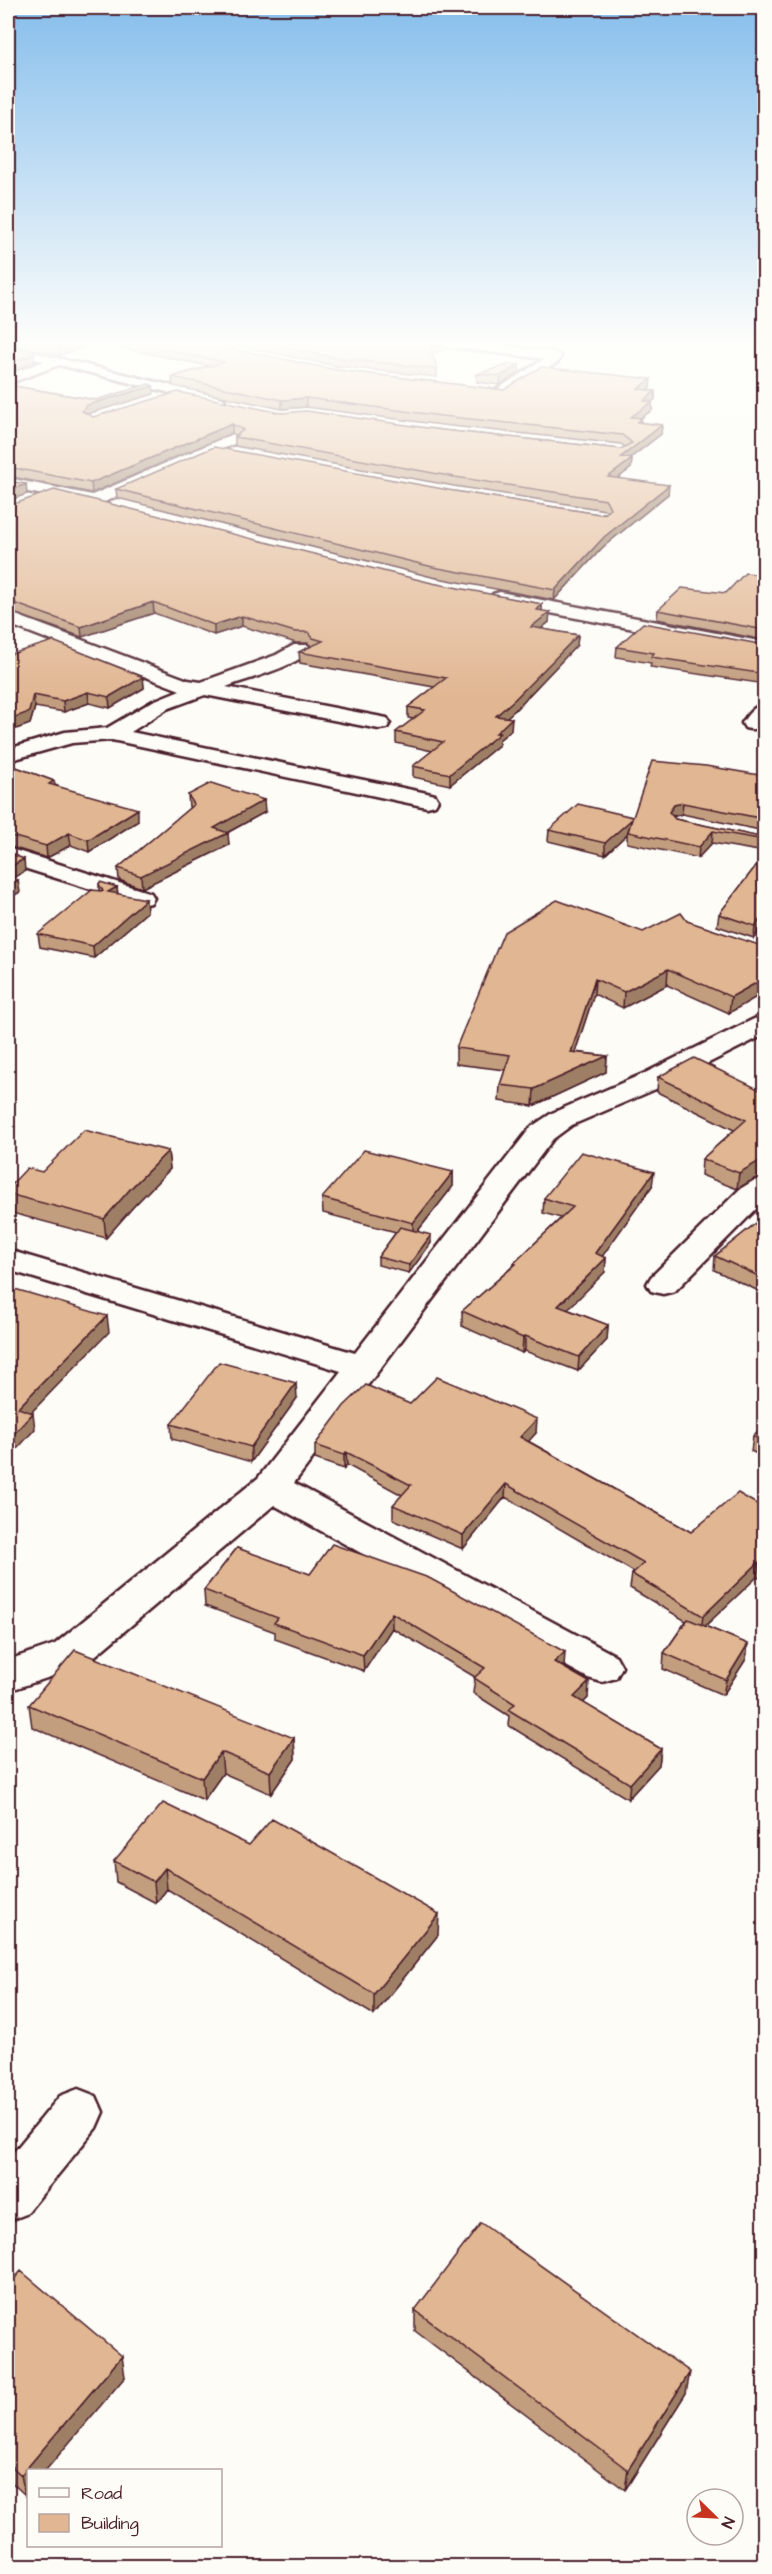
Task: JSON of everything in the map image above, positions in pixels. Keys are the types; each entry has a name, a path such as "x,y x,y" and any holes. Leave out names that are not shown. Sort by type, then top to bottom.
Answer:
{"street":[{"path":"94,500 185,460"},
{"path":"8,483 116,506"},
{"path":"26,502 54,492"},
{"path":"478,594 765,648"},
{"path":"8,618 200,689 379,723"},
{"path":"36,649 65,640"},
{"path":"112,734 160,705 283,659 301,649"},
{"path":"8,755 59,740 84,735 112,734 427,800"},
{"path":"8,855 142,898"},
{"path":"8,1676 69,1655 271,1487 542,1134 562,1119 655,1079 765,1025"},
{"path":"663,1284 751,1196 765,1188"},
{"path":"8,1260 362,1366"},
{"path":"271,1487 602,1667"},
{"path":"8,2197 78,2112"}],"building":[{"path":"8,460 146,460 91,483 8,467"},
{"path":"183,460 286,460 454,491 599,514 606,513 610,508 606,500 362,460 631,460 608,477 669,485 604,537 555,590 433,567 116,489"},
{"path":"8,481 26,484 8,491"},
{"path":"54,490 432,583 542,604 537,610 550,612 531,627 578,635 496,716 512,718 496,733 500,733 450,774 413,766 443,742 396,732 425,710 408,707 446,678 299,652 323,641 313,638 308,632 295,632 242,616 214,625 153,602 81,627 8,601 8,506"},
{"path":"745,573 765,575 765,630 658,610 682,588 726,593"},
{"path":"643,623 765,645 765,674 651,657 654,653 617,647"},
{"path":"53,641 143,677 109,697 88,692 63,701 33,695 29,712 8,720 8,655"},
{"path":"652,761 706,766 765,776 765,819 683,803 674,805 669,812 675,819 765,838 765,840 713,831 699,847 628,832 632,819 605,843 549,830 578,804 633,817"},
{"path":"8,764 54,781 49,784 138,809 88,840 69,833 46,846 8,835"},
{"path":"211,783 264,800 214,828 228,833 141,876 118,868 194,804 188,795"},
{"path":"8,853 24,859 8,868"},
{"path":"765,854 765,913 755,926 719,914"},
{"path":"8,876 18,880 8,886"},
{"path":"100,882 117,887 108,892 146,899 93,946 38,934 92,890 103,891"},
{"path":"557,900 643,932 681,913 687,921 765,947 765,978 731,997 668,969 624,992 595,979 571,1052 607,1056 534,1089 500,1085 510,1055 456,1048 504,932"},
{"path":"694,1058 762,1091 765,1089 765,1156 739,1173 702,1159 746,1120 658,1077"},
{"path":"84,1130 168,1151 104,1219 8,1194 8,1188 27,1168 42,1172"},
{"path":"364,1150 453,1172 413,1223 322,1198"},
{"path":"581,1152 654,1172 595,1253 606,1258 558,1306 608,1325 579,1357 525,1336 523,1338 462,1311 516,1264 514,1263 573,1207 544,1198"},
{"path":"765,1216 765,1279 715,1256"},
{"path":"400,1227 431,1235 409,1265 378,1257"},
{"path":"8,1287 107,1316 18,1408 33,1413 8,1440"},
{"path":"219,1362 296,1383 251,1447 171,1424"},
{"path":"437,1377 537,1419 520,1437 691,1532 738,1493 765,1509 765,1566 759,1562 703,1616 632,1574 644,1563 506,1484 463,1535 393,1505 411,1485 346,1452 344,1455 315,1445 344,1406 366,1385 410,1404"},
{"path":"765,1424 765,1442 753,1436"},
{"path":"332,1544 429,1578 565,1652 554,1662 589,1682 574,1697 661,1749 630,1784 509,1710 515,1704 474,1678 485,1668 392,1613 363,1655 274,1623 278,1618 204,1590 237,1548 310,1574"},
{"path":"688,1619 748,1644 726,1680 664,1653"},
{"path":"75,1650 294,1738 270,1772 221,1752 202,1778 29,1705"},
{"path":"163,1803 249,1845 272,1819 439,1914 374,1994 165,1868 154,1882 114,1861"},
{"path":"481,2223 690,2372 628,2470 415,2310"},
{"path":"21,2271 122,2356 21,2475 8,2463 8,2286"}]}
